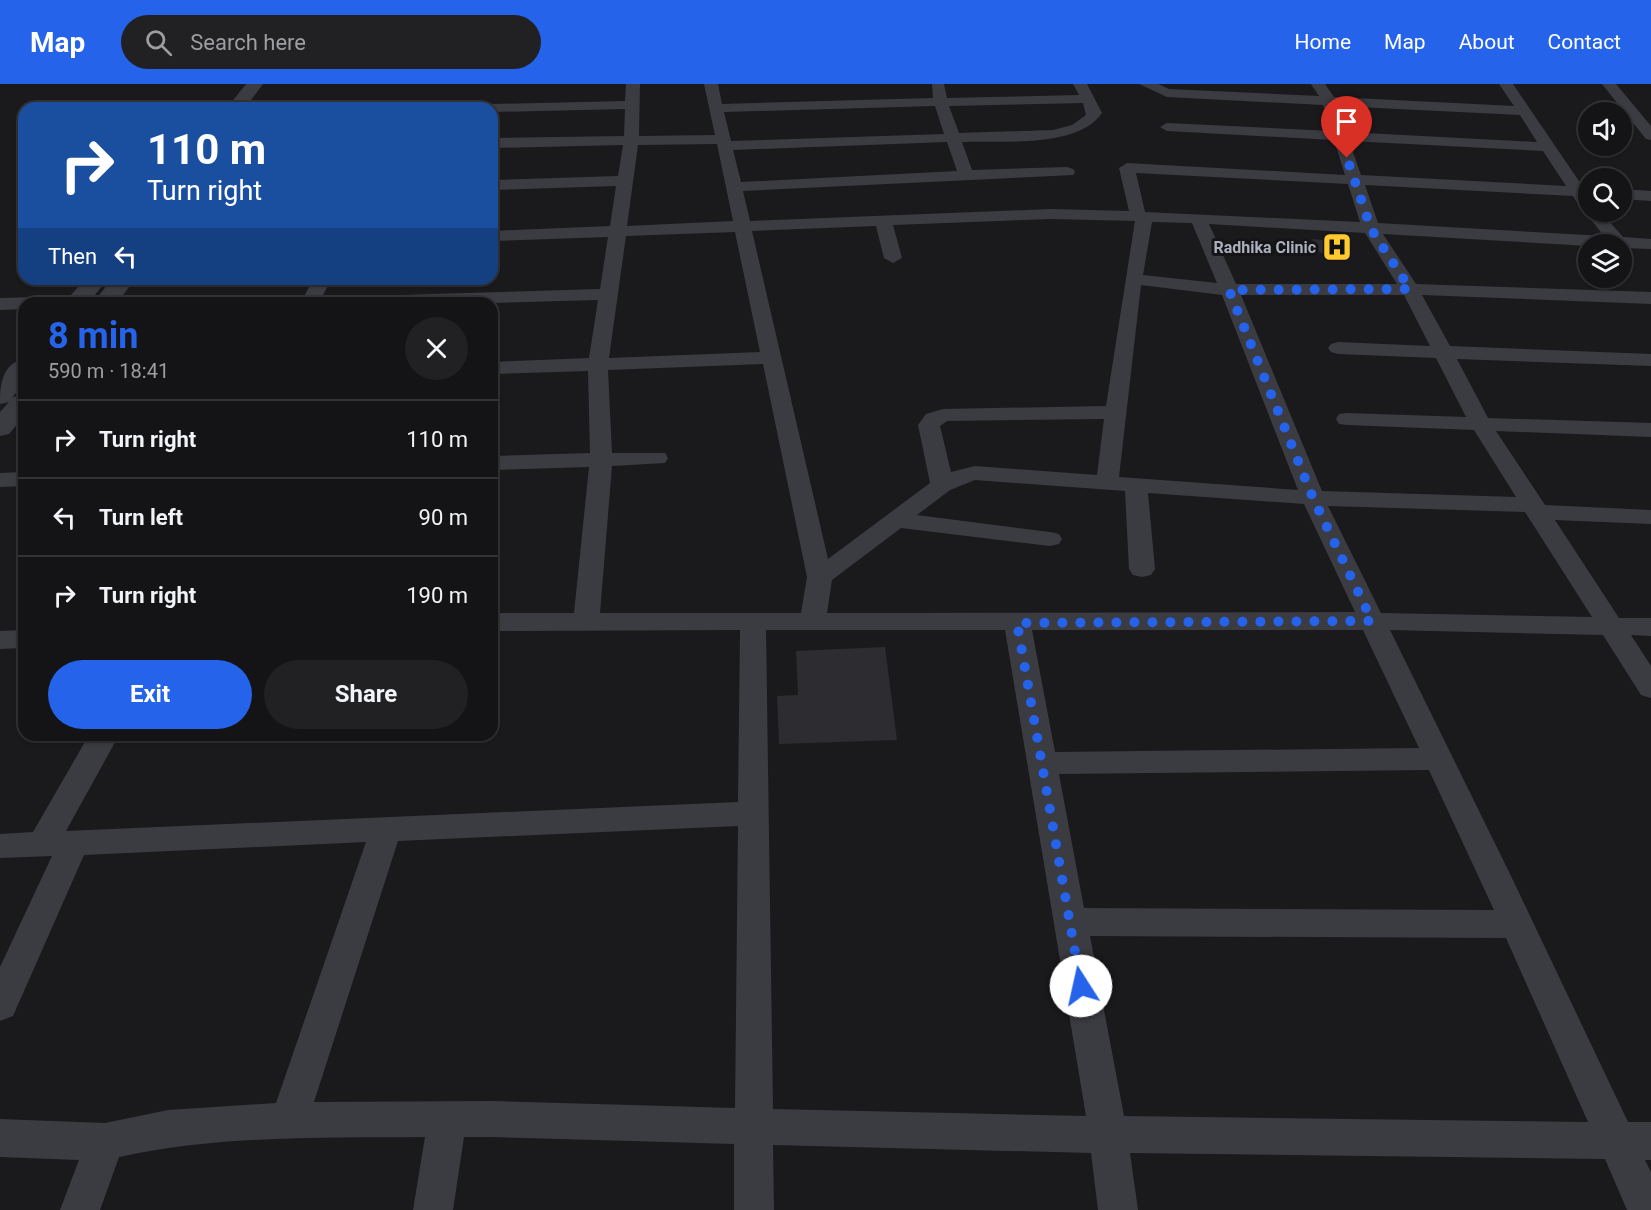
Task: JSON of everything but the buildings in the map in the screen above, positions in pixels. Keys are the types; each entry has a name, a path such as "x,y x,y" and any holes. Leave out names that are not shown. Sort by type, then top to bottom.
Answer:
{"street":[{"path":"241,102 255,84"},
{"path":"586,622 601,459 598,366 619,231 623,181 631,141 633,84"},
{"path":"711,84 820,577 812,622"},
{"path":"938,84 941,102 966,175"},
{"path":"498,143 724,142 1053,134 1073,130 1090,122 1095,113 1080,84"},
{"path":"1146,84 1167,93 1328,99 1524,111"},
{"path":"1318,84 1328,99 1342,136 1353,178 1371,229 1410,289 1481,424 1651,688"},
{"path":"1506,84 1547,147 1578,186"},
{"path":"1609,84 1624,102"},
{"path":"716,108 1088,99"},
{"path":"498,108 632,105"},
{"path":"1632,111 1651,112"},
{"path":"1632,112 1651,136"},
{"path":"1167,128 1547,147"},
{"path":"1107,483 1141,217 1127,168 1353,178 1578,192"},
{"path":"734,187 1068,172"},
{"path":"498,185 623,181"},
{"path":"1632,195 1651,196"},
{"path":"498,236 1051,213 1198,218 1578,240"},
{"path":"1198,218 1313,498 1517,924 1634,1142 1648,1210"},
{"path":"883,220 893,258"},
{"path":"1601,222 1611,234"},
{"path":"1632,243 1651,244"},
{"path":"1133,279 1229,290 1410,289 1651,298"},
{"path":"82,297 92,285"},
{"path":"110,297 119,285"},
{"path":"498,298 608,294"},
{"path":"0,304 18,303"},
{"path":"1338,348 1443,354 1651,360"},
{"path":"498,368 772,358"},
{"path":"0,396 18,374"},
{"path":"0,428 18,407"},
{"path":"942,485 929,425 934,418 943,415 1116,412"},
{"path":"1347,419 1651,430"},
{"path":"498,463 657,458"},
{"path":"820,577 942,485 958,477 975,473 1313,498 1651,517"},
{"path":"0,480 18,479"},
{"path":"1136,485 1142,569"},
{"path":"896,520 1050,539"},
{"path":"498,622 1372,621 1651,627"},
{"path":"753,622 756,1127 754,1210"},
{"path":"1017,623 1108,1135 1118,1210"},
{"path":"0,640 18,639"},
{"path":"0,1005 59,842 101,741"},
{"path":"1042,763 1439,759"},
{"path":"0,846 754,813"},
{"path":"290,1120 386,829"},
{"path":"1070,922 1517,924"},
{"path":"0,1138 105,1142 168,1128 290,1120 447,1119 1108,1135 1634,1142"},
{"path":"433,1210 447,1119"},
{"path":"80,1210 105,1142"}],"place":[{"name":"Radhika Clinic","path":"1337,247"}],"route":[{"path":"1081,986 1017,623 1372,621 1313,498 1229,290 1410,289 1371,229 1347,158"}]}
